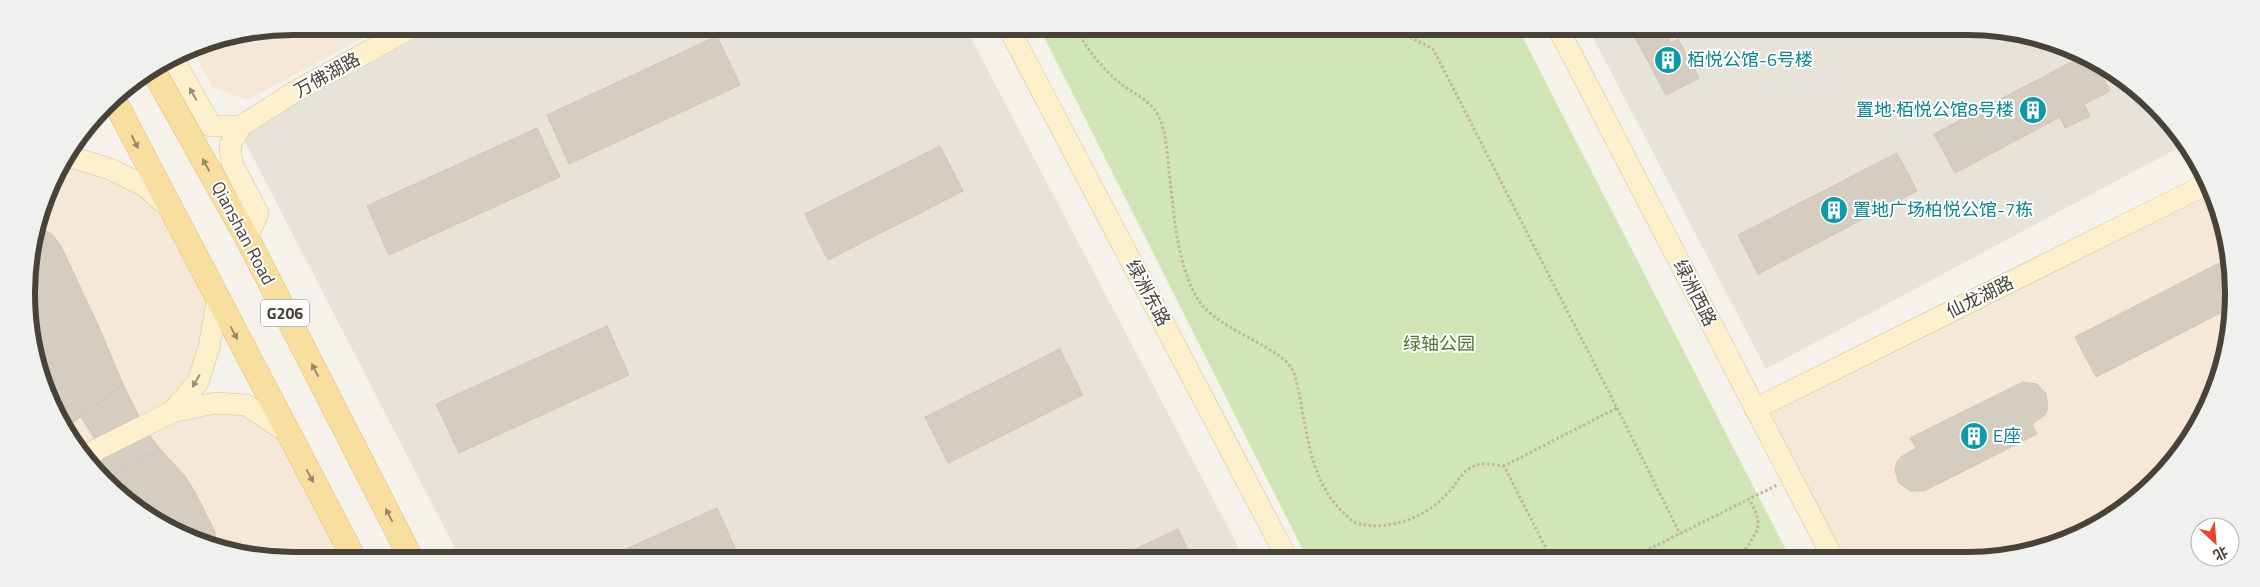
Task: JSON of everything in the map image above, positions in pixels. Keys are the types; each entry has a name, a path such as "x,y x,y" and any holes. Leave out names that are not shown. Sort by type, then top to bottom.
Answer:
{"main road":[{"name":"Qianshan Road","path":"156,75 247,238 408,552"},
{"path":"117,105 217,301 351,552"}],"street":[{"name":"万佛湖路","path":"241,126 296,91 399,35"},
{"name":"绿洲东路","path":"1012,35 1284,552"},
{"name":"绿洲西路","path":"1562,35 1830,552"},
{"path":"176,64 211,126 241,126"},
{"path":"241,126 230,145 232,163 258,213 247,238"},
{"path":"74,158 110,168 146,186 170,209"},
{"name":"仙龙湖路","path":"1755,409 2202,187"},
{"path":"172,412 198,382 209,348 217,301"},
{"path":"90,453 172,412 215,403 246,405 287,432"}],"path":[{"path":"1079,35 1093,58 1120,83 1148,102 1157,114 1166,143 1182,259 1198,299 1222,324 1281,356 1293,371 1308,449 1332,502 1354,522 1376,526 1401,523 1426,512 1448,494 1461,474 1481,464 1504,466 1617,408"},
{"path":"1406,35 1433,49 1680,534"},
{"path":"1504,466 1548,552"},
{"path":"1643,552 1791,478"},
{"path":"1744,552 1758,530 1758,515 1749,499"}],"shaded area":[{"path":"367,35 248,100 212,87 195,55 210,49 260,37"},
{"path":"422,35 969,35 1241,552 457,552 241,134"},
{"path":"1592,35 1966,35 2017,40 2050,49 2081,62 2124,88 2161,123 2179,147 1766,369"},
{"path":"74,158 145,186 217,301 209,348 173,411 215,403 287,432 351,552 260,550 210,538 179,525 136,499 88,451 62,408 49,377 37,327 35,294 37,260 44,227 55,195"},
{"path":"2201,187 2211,210 2220,243 2225,294 2223,327 2211,377 2190,423 2161,464 2124,499 2081,525 2050,538 2000,550 1966,552 1830,552 1755,409"}],"green space":[{"name":"绿轴公园","path":"1043,35 1522,35 1787,552 1304,552"}],"building":[{"name":"栢悦公馆-6号楼","path":"1634,35 1667,35 1671,43 1678,39 1699,78 1666,95"},
{"path":"717,36 740,85 569,164 547,115"},
{"name":"置地·栢悦公馆8号楼","path":"2076,60 2100,72 2110,91 2084,104 2090,116 2065,128 2060,117 1955,173 1934,134"},
{"path":"537,128 560,177 389,255 367,206"},
{"path":"940,146 963,191 828,260 805,214"},
{"name":"置地广场柏悦公馆-7栋","path":"1897,153 1917,191 1758,274 1738,235"},
{"path":"43,230 52,234 61,246 123,384 71,424 49,377 37,327 35,294 37,260"},
{"path":"2223,261 2224,311 2096,377 2075,337"},
{"path":"607,326 629,375 459,453 436,404"},
{"path":"1060,349 1083,395 948,463 925,417"},
{"name":"E座","path":"2023,382 2037,384 2046,394 2048,408 2045,415 2032,424 2037,434 1924,491 1910,491 1899,483 1895,470 1897,462 1901,457 1916,448 1910,438"},
{"path":"123,384 146,431 160,449 111,476 105,470 98,444 81,417"},
{"path":"160,449 185,476 195,492 214,530 216,540 164,517 136,499 111,476"},
{"path":"717,508 737,552 619,552"},
{"path":"1178,529 1189,552 1129,552"}],"place":[{"name":"栢悦公馆-6号楼","path":"1668,60"},
{"name":"置地·栢悦公馆8号楼","path":"2033,110"},
{"name":"置地广场柏悦公馆-7栋","path":"1834,210"},
{"name":"E座","path":"1974,436"}]}
